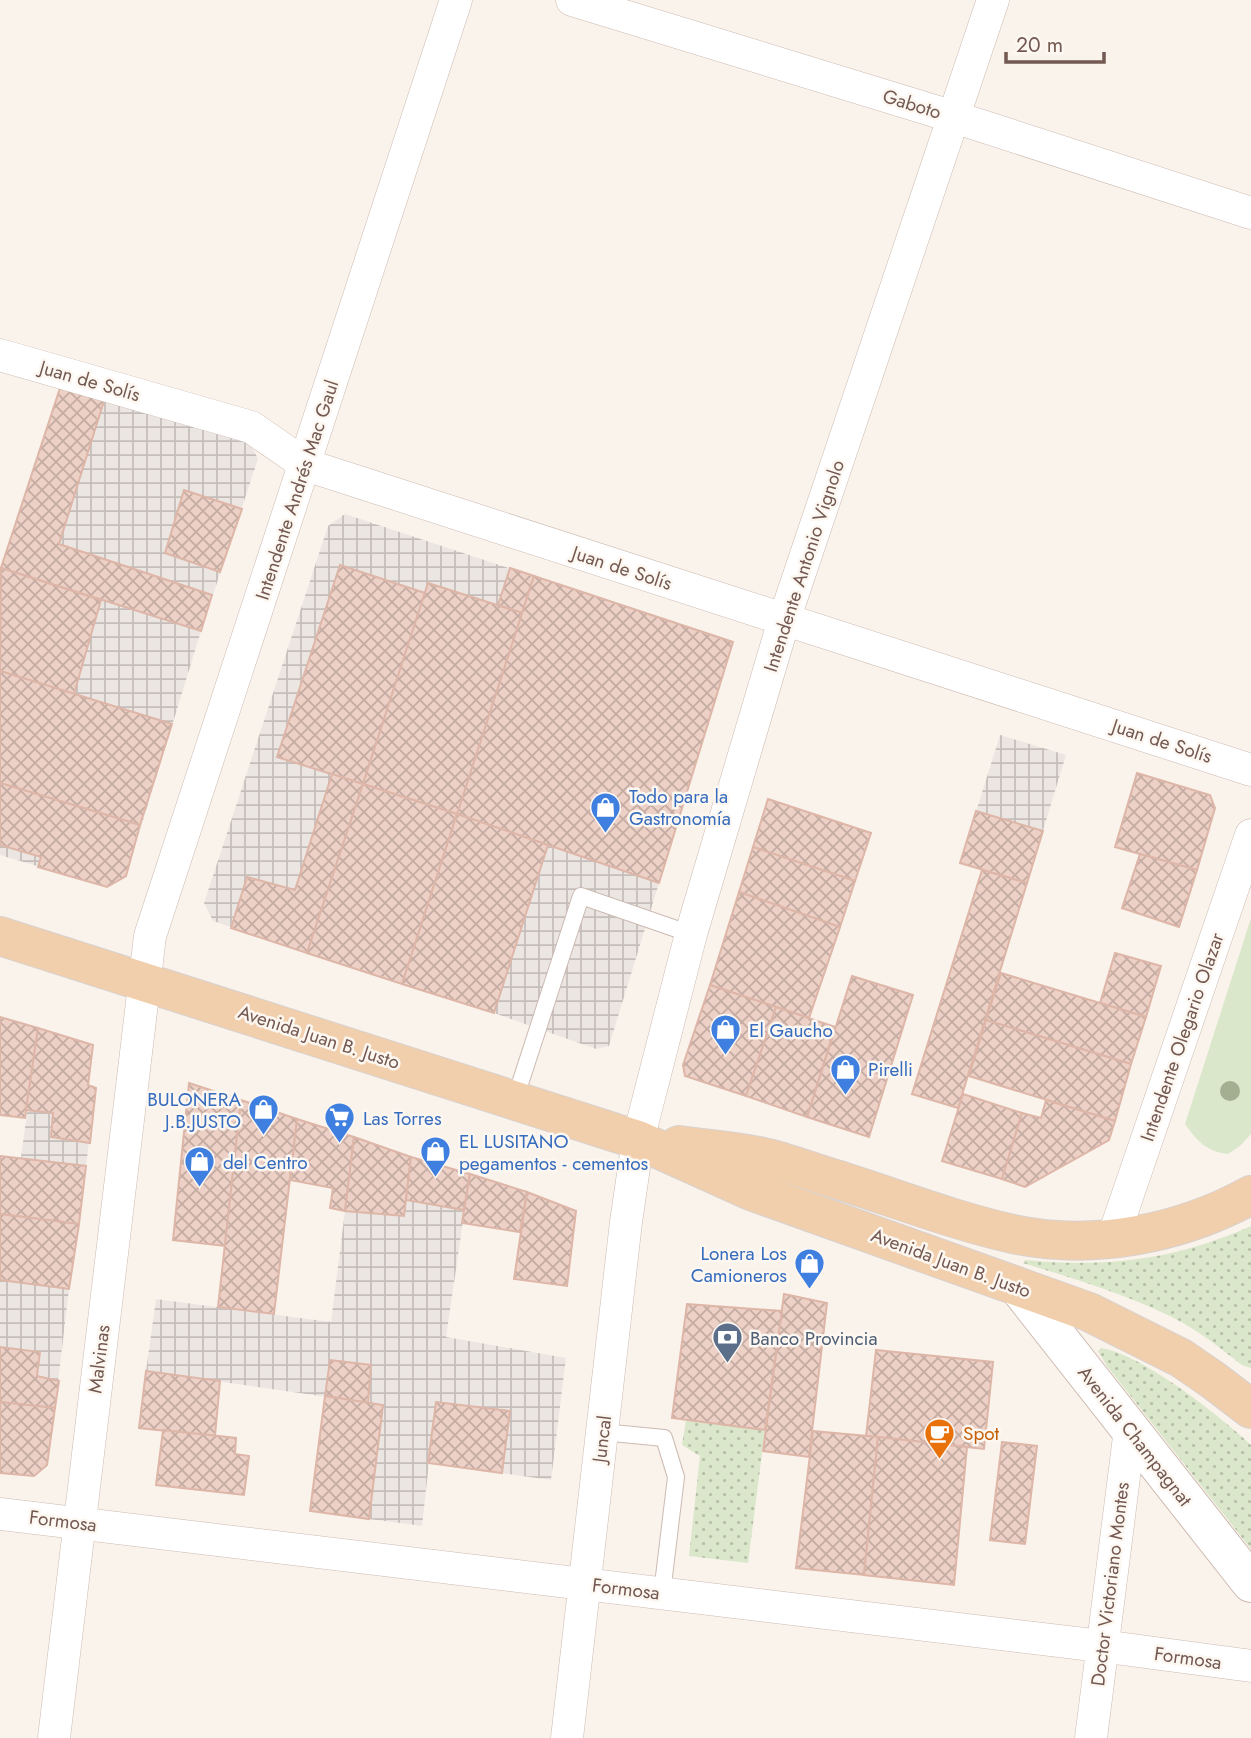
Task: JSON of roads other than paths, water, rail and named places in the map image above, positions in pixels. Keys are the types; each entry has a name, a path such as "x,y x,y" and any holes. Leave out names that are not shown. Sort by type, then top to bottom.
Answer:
{"main road":[{"name":"Avenida Juan B. Justo","path":"0,936 638,1140 751,1191 1089,1312 1135,1334 1202,1373 1251,1409"},
{"name":"Avenida Juan B. Justo","path":"638,1140 763,1157 1014,1234 1048,1239 1113,1238 1153,1232 1188,1223 1225,1209 1251,1195"}],"street":[{"name":"Intendente Andrés Mac Gaul","path":"144,981 150,936 456,0"},
{"name":"Gaboto","path":"572,0 954,117 1251,213"},
{"name":"Intendente Antonio Vignolo","path":"638,1140 691,934 784,620 993,0"},
{"name":"Juan de Solís","path":"0,355 251,427 306,465 1251,770"},
{"name":"Intendente Olegario Olazar","path":"1113,1238 1251,835"},
{"name":"Malvinas","path":"54,1738 144,981"},
{"name":"Juncal","path":"567,1738 626,1222 638,1140"},
{"name":"Avenida Champagnat","path":"1019,1288 1251,1583"},
{"name":"Doctor Victoriano Montes","path":"1091,1738 1129,1429"},
{"name":"Formosa","path":"0,1514 1251,1666"}],"lane":[{"path":"515,1099 581,896 691,934"},
{"path":"602,1432 664,1438 676,1476 662,1593"}],"place":[{"name":"Todo para la Gastronomía","path":"606,834"},
{"name":"El Gaucho","path":"726,1057"},
{"name":"Pirelli","path":"845,1096"},
{"name":"BULONERA J.B.JUSTO","path":"264,1137"},
{"name":"Las Torres","path":"340,1145"},
{"name":"EL LUSITANO pegamentos - cementos","path":"436,1179"},
{"name":"del Centro","path":"200,1189"},
{"name":"Lonera Los Camioneros","path":"810,1291"},
{"name":"Banco Provincia","path":"727,1365"},
{"name":"Spot","path":"940,1460"}]}
